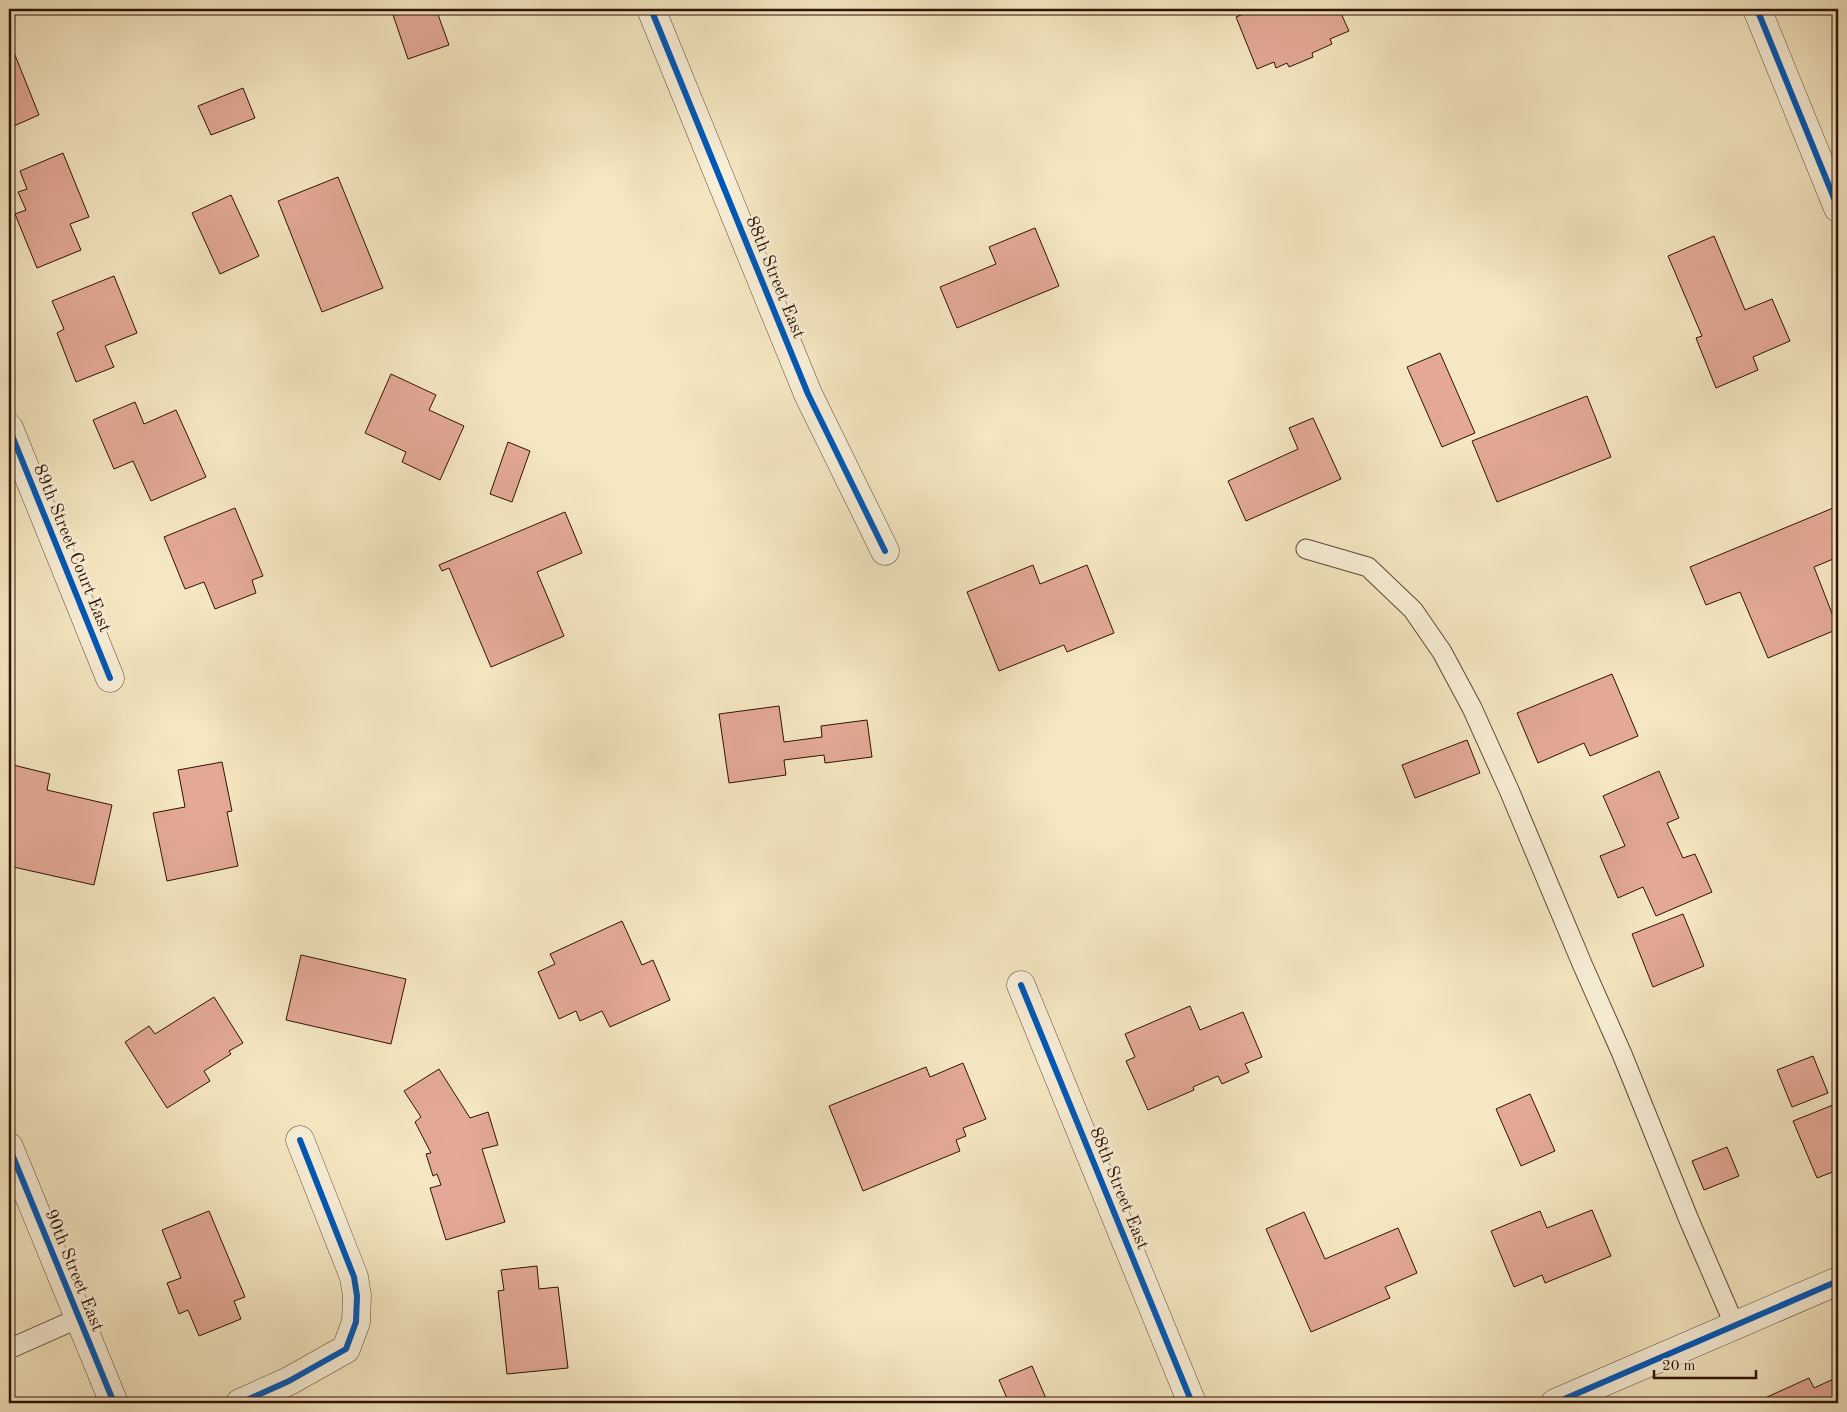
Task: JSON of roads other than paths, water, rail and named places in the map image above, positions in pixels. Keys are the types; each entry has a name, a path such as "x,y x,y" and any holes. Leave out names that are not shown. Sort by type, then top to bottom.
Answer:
{"street":[{"name":"88th Street East","path":"651,9 808,394 885,551"},
{"path":"1757,9 1838,208"},
{"name":"89th Street Court East","path":"9,428 110,678"},
{"name":"88th Street East","path":"1020,984 1192,1403"},
{"path":"240,1403 289,1381 346,1349 356,1322 354,1277 300,1140"},
{"name":"90th Street East","path":"9,1147 114,1403"},
{"path":"1555,1403 1838,1281"}],"lane":[{"path":"1306,549 1368,567 1413,610 1442,652 1472,708 1509,790 1582,966 1622,1054 1688,1220 1735,1326"},
{"path":"9,1349 79,1318"}]}
